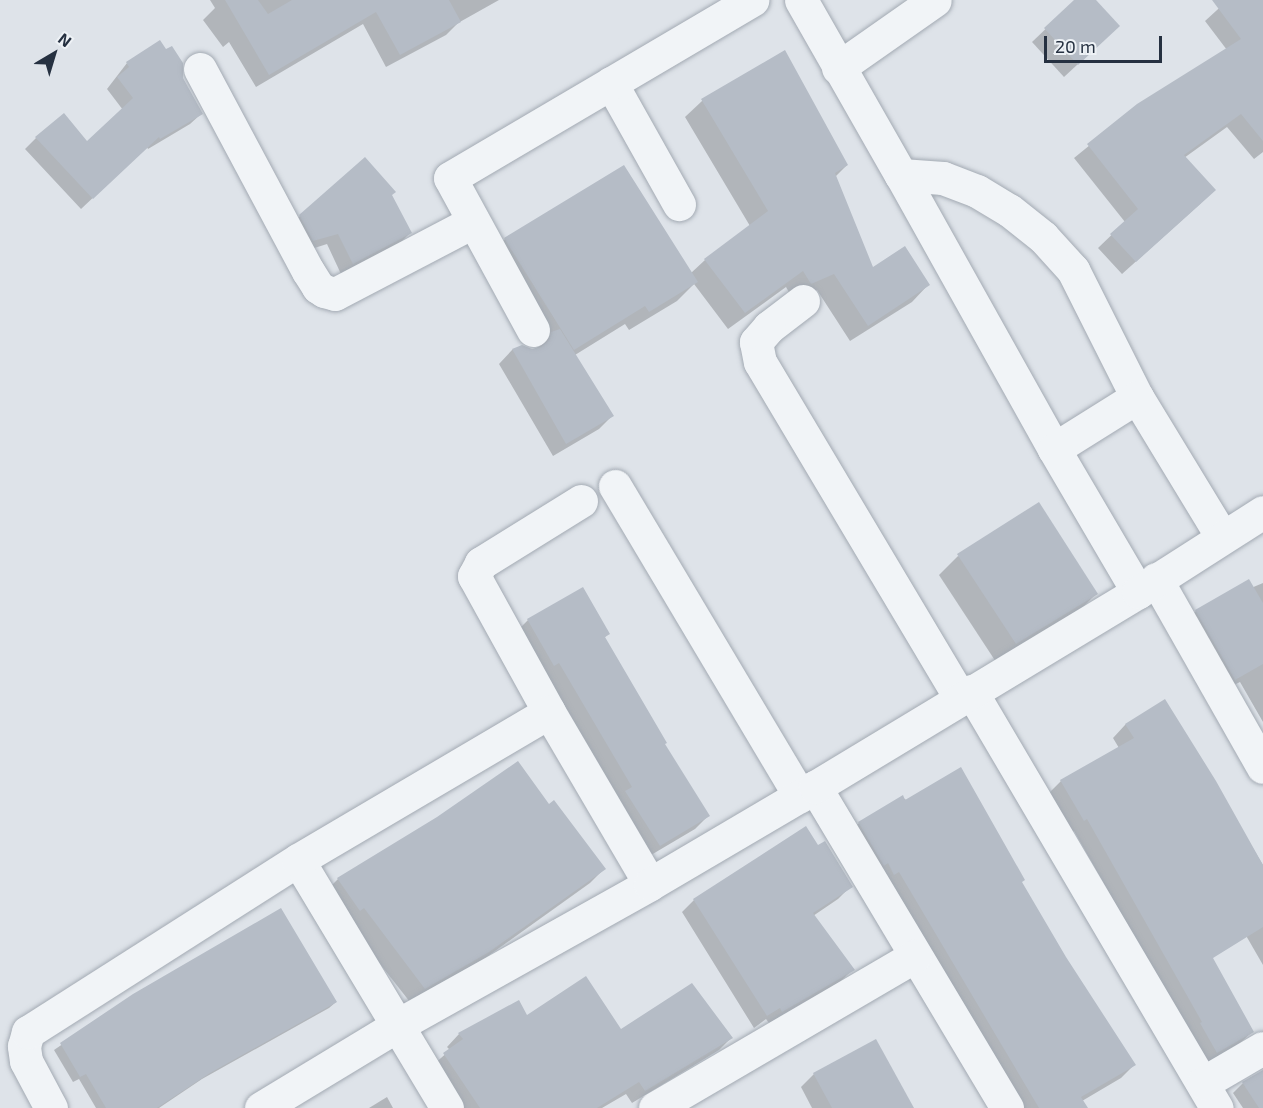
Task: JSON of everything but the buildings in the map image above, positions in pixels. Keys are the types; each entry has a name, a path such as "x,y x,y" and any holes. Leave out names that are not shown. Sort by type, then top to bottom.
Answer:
{"street":[{"path":"533,330 450,178 752,0"},
{"path":"801,0 1054,449 1147,585 1263,767"},
{"path":"838,68 934,0"},
{"path":"201,69 308,271 318,287 324,291 335,294 473,222"},
{"path":"611,83 679,204"},
{"path":"901,175 943,178 977,191 1043,237 1073,270 1137,397 1222,537"},
{"path":"803,301 768,327 756,342 760,362 966,694 1210,1101 1263,1048"},
{"path":"1054,449 1137,397"},
{"path":"615,486 915,956 1007,1108"},
{"path":"581,501 481,563 474,576 549,712 650,884"},
{"path":"261,1108 398,1025 650,884 808,791 1263,512"},
{"path":"51,1108 26,1060 24,1046 28,1032 298,860 549,712"},
{"path":"298,860 447,1108"},
{"path":"671,1104 915,956"}]}
